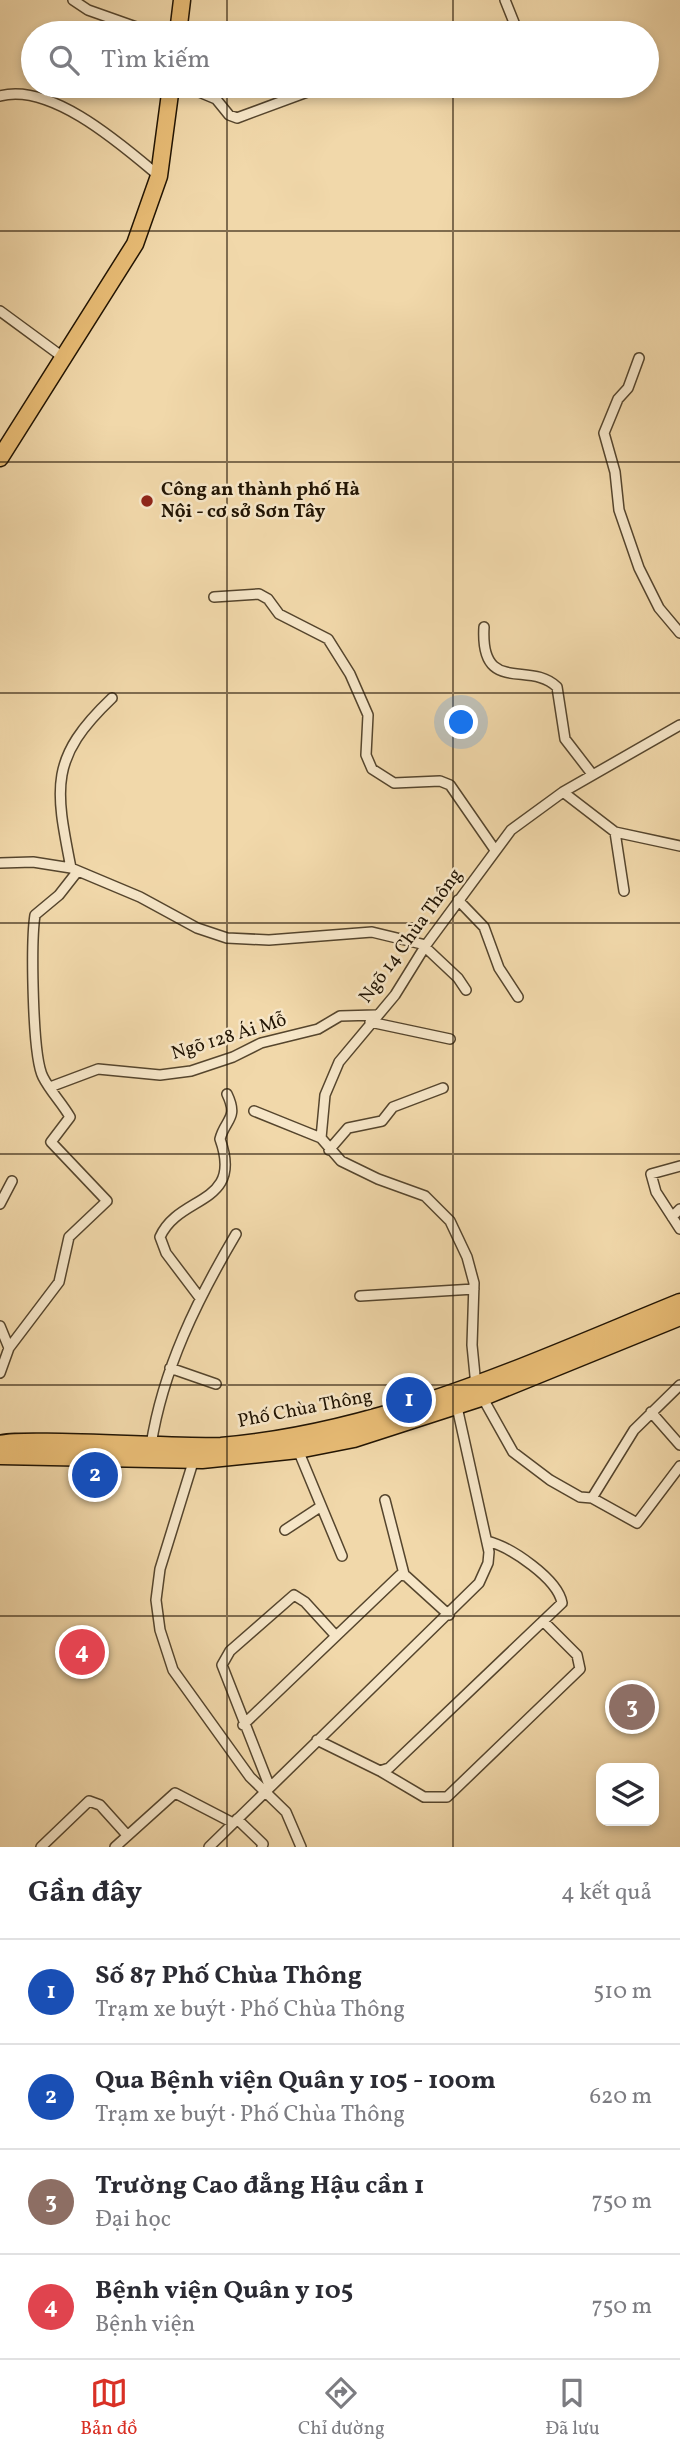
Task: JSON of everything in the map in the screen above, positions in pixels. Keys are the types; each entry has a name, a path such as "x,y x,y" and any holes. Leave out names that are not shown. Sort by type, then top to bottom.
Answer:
{"highway":[{"path":"179,21 182,0"},
{"path":"0,458 135,244 159,176 169,98"},
{"name":"Phố Chùa Thông","path":"0,1443 150,1445 197,1453 287,1438 353,1432 457,1407 478,1392 680,1302"},
{"name":"Phố Chùa Thông","path":"0,1456 298,1450 478,1392 680,1317"}],"street":[{"path":"73,0 88,10 119,21"},
{"path":"505,0 514,21"},
{"path":"0,96 21,94"},
{"path":"37,98 56,105 108,135 159,176"},
{"path":"214,98 229,115 237,118 291,98"},
{"path":"0,311 64,358"},
{"path":"639,358 628,388 618,399 604,433 615,472 619,510 639,568 659,608 680,633"},
{"path":"214,597 259,594 268,599 279,614 328,639 350,674 368,715 365,749 372,769 394,783 440,781 450,785 495,850"},
{"path":"484,627 485,651 494,666 513,675 547,680 557,687 565,739 592,774"},
{"path":"0,1373 9,1348 59,1282 69,1237 107,1201 51,1142 70,1117 41,1075 32,940 36,911 59,895 74,870 61,807 61,772 76,736 112,698"},
{"name":"Ngõ 14 Chùa Thông","path":"321,1138 322,1113 330,1078 401,986 425,946 517,824 592,774 678,731"},
{"path":"563,792 615,832 680,846"},
{"path":"615,832 624,891"},
{"path":"0,863 33,862 74,870 140,897 197,928 227,938 269,940 372,932 425,946 466,989"},
{"path":"458,900 484,927 499,968 518,997"},
{"name":"Ngõ 128 Ái Mỗ","path":"50,1087 98,1069 160,1075 191,1071 233,1057 261,1043 318,1028 340,1016 373,1019 450,1040"},
{"path":"328,1150 348,1128 382,1121 393,1107 443,1088"},
{"path":"200,1298 166,1254 160,1237 167,1227 218,1186 226,1172 228,1165 220,1139 230,1123 233,1107 227,1094"},
{"path":"254,1111 321,1138 328,1150 356,1169 413,1190 438,1207 459,1236 474,1289 472,1345 478,1392 513,1452 531,1468 580,1497 592,1497 637,1523 680,1466"},
{"path":"680,1166 651,1174 656,1192 680,1229"},
{"path":"0,1204 12,1181"},
{"path":"672,1217 680,1209"},
{"path":"150,1445 161,1393 170,1368 200,1298 236,1234"},
{"path":"360,1296 474,1289"},
{"path":"0,1326 9,1348"},
{"path":"170,1368 216,1384"},
{"path":"592,1497 618,1452 651,1412 680,1385"},
{"path":"209,1847 479,1583 488,1563 487,1541 457,1407"},
{"path":"651,1412 680,1445"},
{"path":"298,1450 342,1556"},
{"path":"197,1453 160,1569 156,1600 160,1630 173,1670 250,1777 267,1788"},
{"path":"385,1500 404,1574 449,1615"},
{"path":"285,1530 320,1507"},
{"path":"380,1771 389,1768 563,1599 545,1578 512,1549 487,1541"},
{"path":"243,1725 394,1579 404,1574"},
{"path":"300,1846 286,1812 267,1788 222,1672 222,1665 230,1651 294,1595 336,1636"},
{"path":"317,1740 380,1771 424,1797 447,1797 580,1669 577,1655 543,1621"},
{"path":"115,1847 175,1793 235,1821 263,1844 262,1847"},
{"path":"41,1847 89,1801 100,1805 127,1835"}],"place":[{"name":"Công an thành phố Hà Nội - cơ sở Sơn Tây","path":"147,501"},
{"name":"Số 87 Phố Chùa Thông","path":"409,1400"},
{"name":"Qua Bệnh viện Quân y 105 - 100m","path":"95,1475"},
{"name":"Bệnh viện Quân y 105","path":"82,1652"},
{"name":"Trường Cao đẳng Hậu cần 1","path":"632,1707"}]}
